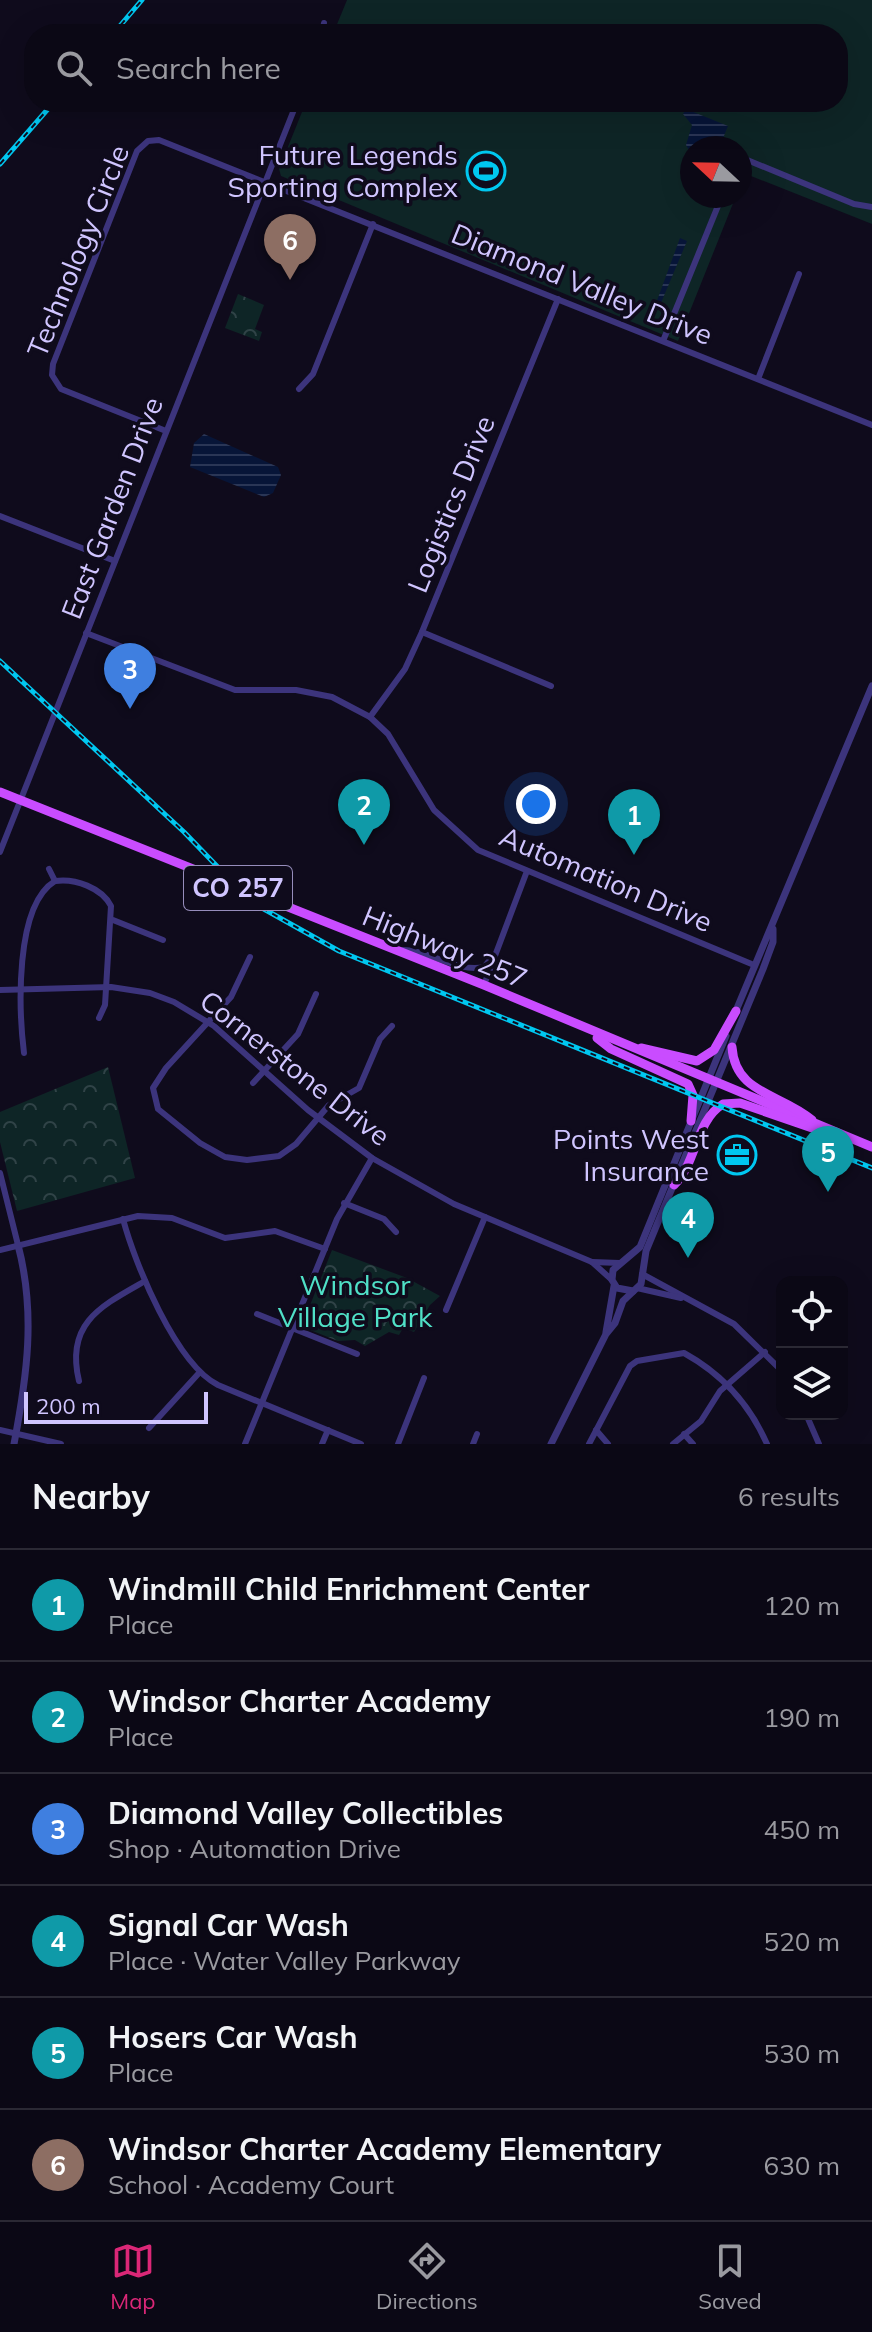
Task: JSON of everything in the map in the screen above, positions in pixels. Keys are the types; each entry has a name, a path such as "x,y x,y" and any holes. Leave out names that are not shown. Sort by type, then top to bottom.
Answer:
{"main road":[{"name":"Highway 257","path":"0,792 484,985 872,1147"},
{"path":"630,1047 655,1049 697,1061 714,1050 736,1011"},
{"path":"588,1031 611,1049 688,1084 693,1095 691,1121"},
{"path":"732,1047 734,1068 740,1078 793,1104 821,1127"},
{"path":"674,1185 683,1177 710,1117 723,1104 740,1103 806,1129 833,1132"}],"street":[{"name":"East Garden Drive","path":"0,852 293,112"},
{"name":"Technology Circle","path":"166,431 56,384 52,368 73,314 141,146 151,140 164,141 265,181"},
{"path":"752,162 854,204 872,207"},
{"name":"Diamond Valley Drive","path":"265,181 872,425"},
{"path":"663,341 717,208"},
{"path":"299,389 313,374 373,224"},
{"path":"758,379 799,274"},
{"name":"Logistics Drive","path":"370,717 405,669 422,632 558,299"},
{"path":"0,516 115,561"},
{"path":"422,632 551,686"},
{"name":"Automation Drive","path":"86,633 235,690 296,690 332,697 370,717 388,734 442,820 478,850 754,965"},
{"path":"606,1334 613,1270 640,1247 691,1121 732,1047 773,942 773,929 872,686"},
{"path":"49,869 55,881"},
{"path":"484,985 527,871"},
{"path":"24,1053 20,989 37,905 43,892 55,881 69,880 102,894 111,906 113,920 107,948 105,1008 99,1018"},
{"path":"113,920 163,940"},
{"path":"551,1444 606,1334 615,1323 623,1301 635,1289 642,1273 646,1251 674,1185 736,1011 767,934 773,929"},
{"path":"393,950 414,950 475,969 484,967 494,954"},
{"path":"250,957 235,991 154,1083 154,1104 160,1112 217,1153 247,1160 283,1155 332,1103 359,1088 380,1039 392,1026"},
{"name":"Cornerstone Drive","path":"0,990 106,987 162,997 209,1022 318,1118 372,1158 437,1196 592,1262 613,1282"},
{"path":"253,1083 306,1021 316,994"},
{"path":"245,1444 344,1203 372,1158"},
{"path":"0,1173 27,1285 30,1322 14,1444"},
{"path":"344,1203 384,1219 396,1232"},
{"path":"0,1250 146,1214 165,1216 231,1239 275,1231 325,1249"},
{"path":"446,1310 485,1217"},
{"path":"123,1219 133,1256 145,1281 199,1373 263,1404 361,1444"},
{"name":"Cornerstone Drive","path":"592,1262 623,1262"},
{"path":"623,1262 634,1262 642,1273 730,1321 776,1364"},
{"path":"79,1381 74,1353 87,1320 102,1307 145,1281"},
{"path":"613,1282 620,1290 635,1289 684,1298"},
{"path":"257,1314 357,1354"},
{"path":"673,1444 701,1421 728,1385 765,1352"},
{"path":"589,1444 630,1366 637,1361 684,1353 728,1385 754,1416 767,1444"},
{"path":"149,1428 199,1373"},
{"path":"398,1444 424,1378"},
{"path":"809,1420 819,1444"},
{"path":"0,1430 61,1444"},
{"path":"322,1444 328,1430"},
{"path":"596,1430 608,1444"},
{"path":"473,1444 477,1434"},
{"path":"684,1434 693,1444"}],"green space":[{"name":"Future Legends Sporting Complex","path":"347,0 872,0 872,224 752,176 752,136 680,136 680,208 731,208 678,341 281,176 279,169 302,112 848,112 848,24 337,24"},
{"path":"238,294 264,305 255,329 262,332 259,341 225,328"},
{"path":"108,1067 135,1178 17,1211 0,1142 0,1112"},
{"name":"Windsor Village Park","path":"332,1250 407,1278 440,1296 430,1305 414,1332 403,1328 399,1335 389,1332 365,1346 355,1340 338,1341 305,1328 303,1323"}],"water":[{"path":"684,112 693,112 728,126 724,136 689,136 692,125"},
{"path":"680,238 687,241 658,310 655,306"},
{"path":"204,434 278,467 281,475 273,493 264,497 190,467 194,443"}],"railway":[{"path":"122,24 142,0"},
{"path":"0,164 45,112"},
{"path":"0,661 262,908 339,951 872,1168"}],"place":[{"name":"Future Legends Sporting Complex","path":"486,171"},
{"name":"Windsor Charter Academy Elementary","path":"290,280"},
{"name":"Diamond Valley Collectibles","path":"130,709"},
{"name":"Windsor Charter Academy","path":"364,845"},
{"name":"Windmill Child Enrichment Center","path":"634,855"},
{"name":"Points West Insurance","path":"737,1155"},
{"name":"Hosers Car Wash","path":"828,1192"},
{"name":"Signal Car Wash","path":"688,1258"}]}
